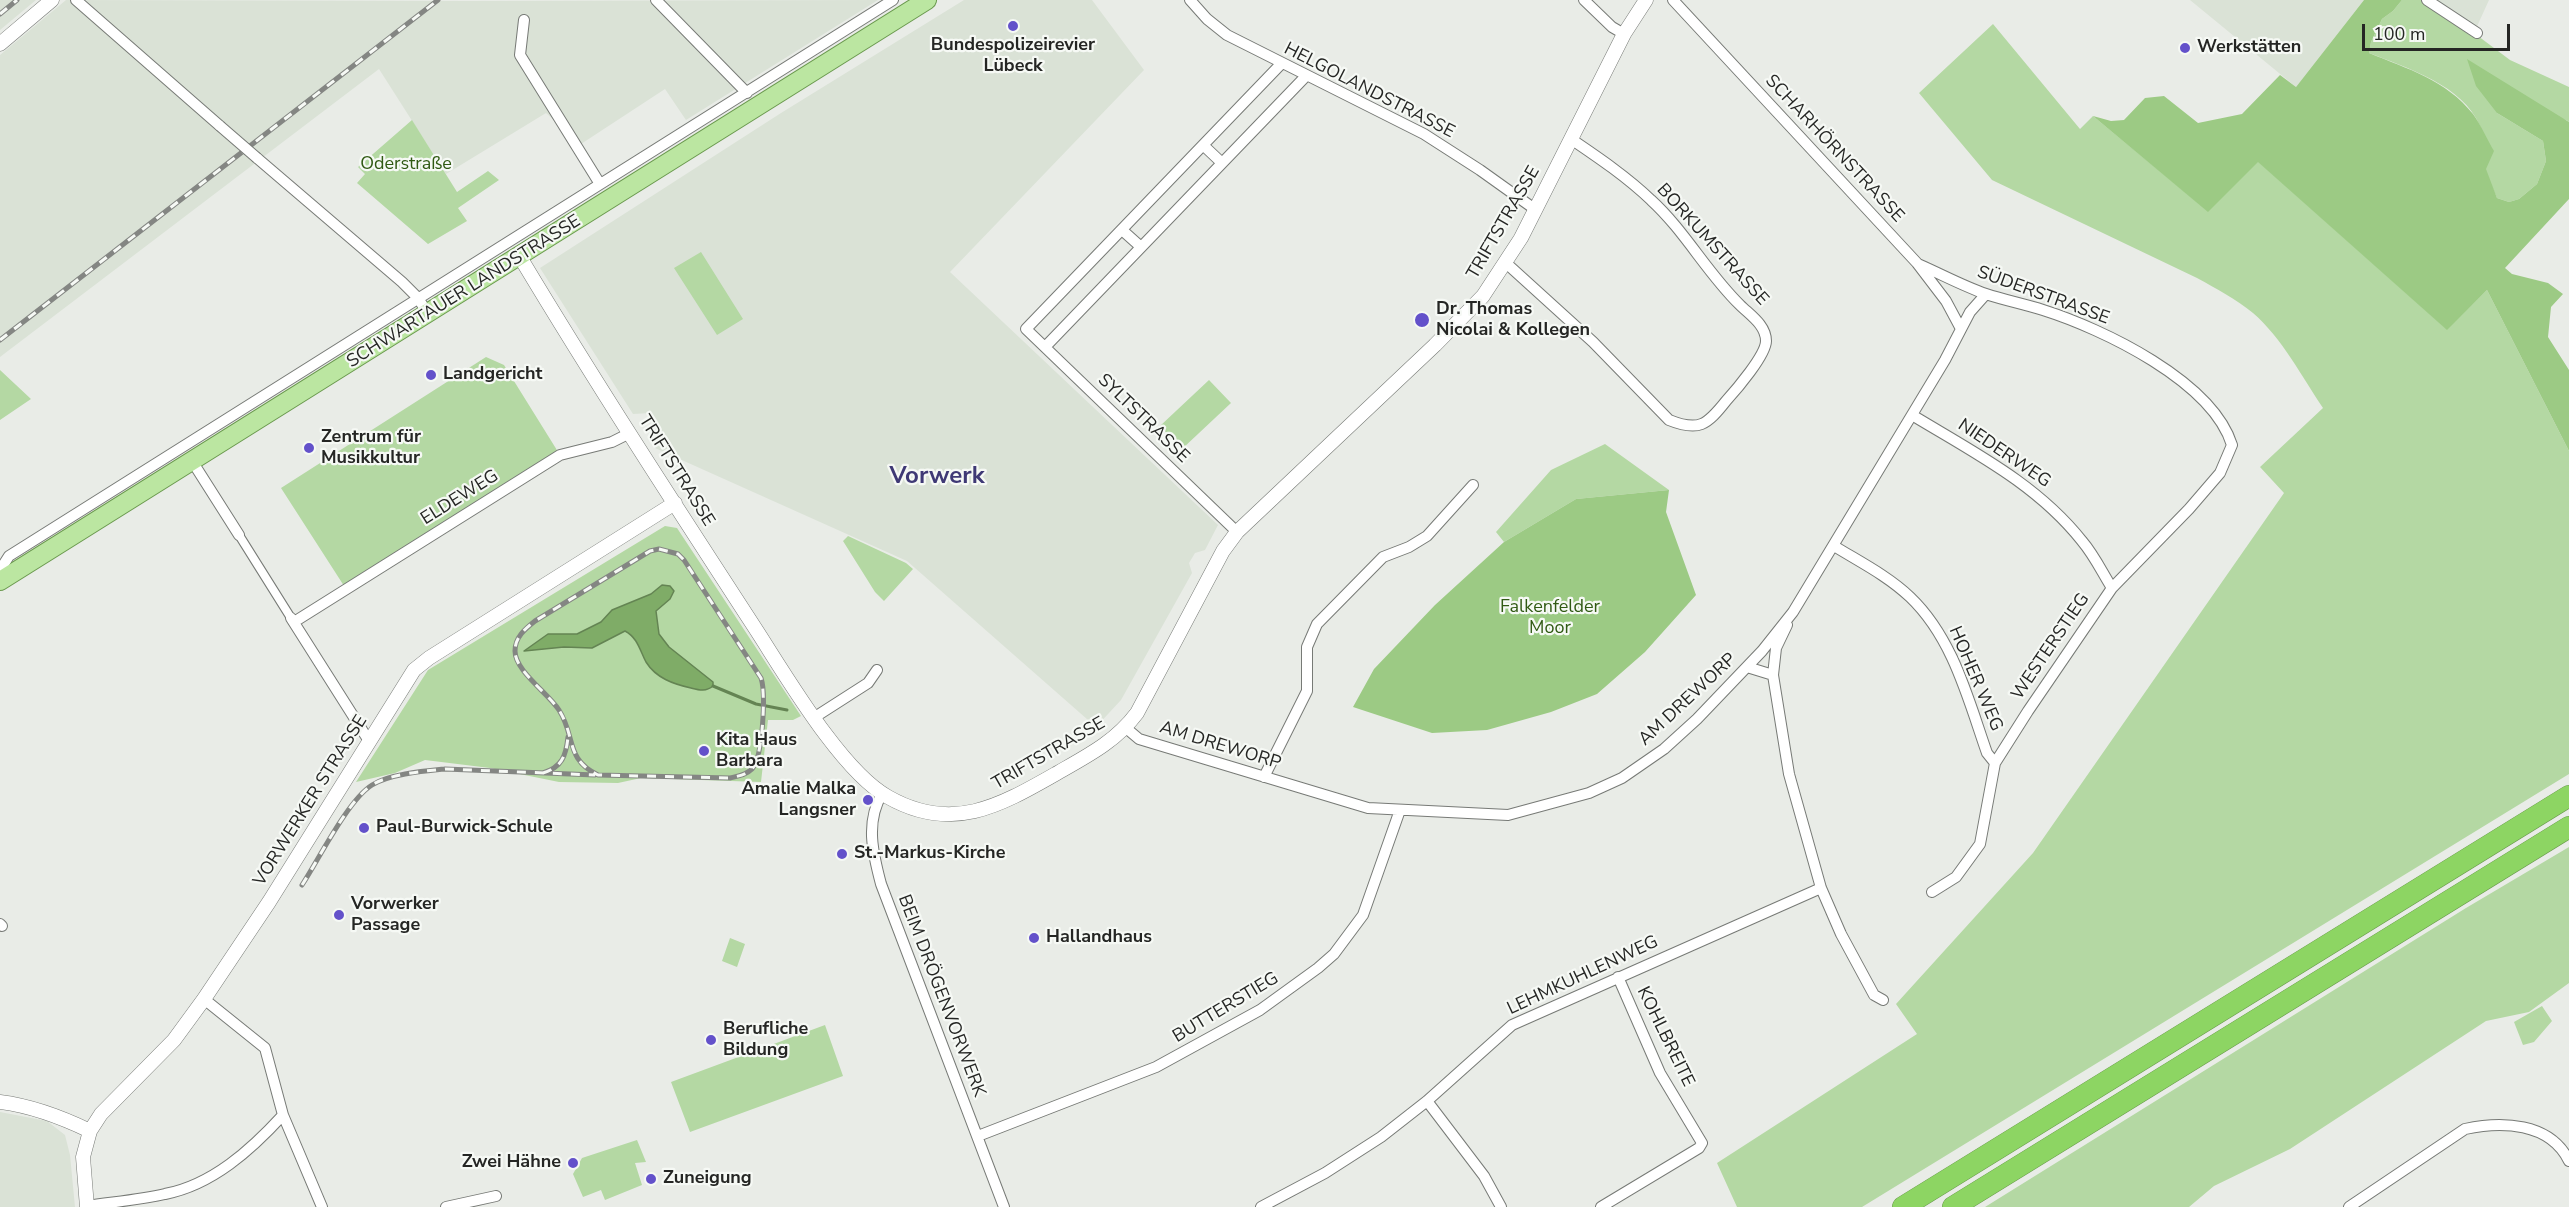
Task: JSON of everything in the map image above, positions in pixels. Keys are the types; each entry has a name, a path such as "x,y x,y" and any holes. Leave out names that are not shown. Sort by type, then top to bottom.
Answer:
{"highway":[{"path":"1903,1207 2569,796"},
{"path":"1953,1207 2569,827"}],"main road":[{"name":"SCHWARTAUER LANDSTRASSE","path":"0,581 192,461 423,306 520,257 927,0"}],"street":[{"path":"0,44 52,0"},
{"path":"76,0 402,282 423,306"},
{"path":"656,0 747,93"},
{"name":"SCHWARTAUER LANDSTRASSE","path":"0,570 9,556 423,306 600,184 893,0"},
{"name":"HELGOLANDSTRASSE","path":"1190,0 1227,36 1424,134 1536,210"},
{"path":"1584,0 1612,27 1624,34"},
{"name":"TRIFTSTRASSE","path":"520,257 675,503 847,762 864,780 882,794 903,805 923,812 948,815 975,811 1002,804 1046,780 1105,746 1126,728 1137,713 1222,551 1237,532 1435,345 1483,296 1506,263 1536,210 1624,34 1646,0"},
{"name":"SCHARHÖRNSTRASSE","path":"1673,0 1918,264 1946,301 1961,328"},
{"path":"2427,0 2477,33"},
{"path":"524,20 520,55 600,184"},
{"path":"1141,248 1122,230 1281,64"},
{"path":"1045,347 1306,76"},
{"name":"BORKUMSTRASSE","path":"1506,263 1593,342 1669,420 1681,425 1697,426 1707,423 1764,350 1765,335 1760,324 1734,299 1653,202 1611,167 1571,139"},
{"path":"1203,146 1222,163"},
{"name":"SYLTSTRASSE","path":"1122,230 1026,329 1237,532"},
{"name":"SÜDERSTRASSE","path":"1918,264 1986,294 2045,310 2097,330 2138,351 2179,379 2201,399 2220,421 2230,438"},
{"name":"AM DREWORP","path":"1126,728 1139,739 1368,808 1508,815 1589,793 1622,778 1664,749 1747,667 1793,612 1912,415 1970,312 1986,294"},
{"name":"NIEDERWEG","path":"1912,415 2012,475 2036,493 2084,542 2112,588"},
{"name":"ELDEWEG","path":"293,620 315,609 560,455 612,442 630,433"},
{"name":"WESTERSTIEG","path":"1932,892 1956,877 1980,844 1995,763 2112,588 2189,509 2220,472 2232,445 2230,438"},
{"path":"192,461 369,741"},
{"path":"1264,777 1307,691 1307,647 1317,624 1383,557 1410,547 1427,536 1473,485"},
{"name":"VORWERKER STRASSE","path":"86,1206 83,1156 90,1131 101,1114 174,1040 204,999 269,902 414,670 429,658 675,503"},
{"name":"HOHER WEG","path":"1834,546 1886,578 1909,596 1926,614 1943,638 1987,753 1995,763"},
{"path":"1793,612 1776,648 1773,675 1789,774 1821,888 1841,934 1874,995 1883,1000"},
{"path":"1747,667 1773,675"},
{"path":"815,717 868,683 877,670"},
{"name":"BEIM DRÖGENVORWERK","path":"882,794 873,807 872,816 872,840 881,884 1004,1207"},
{"name":"BUTTERSTIEG","path":"978,1136 1156,1067 1252,1014 1318,968 1334,954 1363,915 1400,810"},
{"name":"LEHMKUHLENWEG","path":"1261,1207 1335,1167 1381,1137 1427,1101 1512,1025 1781,908 1821,888"},
{"name":"KOHLBREITE","path":"1601,1207 1699,1148 1702,1143 1660,1073 1618,977"},
{"path":"204,999 265,1048 283,1115 322,1207"},
{"path":"1427,1101 1484,1176 1501,1207"},
{"path":"0,1102 19,1104 56,1115 90,1131"},
{"path":"86,1206 166,1194 199,1183 231,1163 260,1140 283,1115"},
{"path":"2349,1207 2465,1130 2486,1124 2507,1123 2530,1128 2551,1141 2569,1161"},
{"path":"446,1207 496,1196"}],"shaded area":[{"path":"0,0 36,0 0,30"},
{"path":"66,0 878,0 686,120 665,89 581,144 546,113 446,174 379,69 0,357 0,55"},
{"path":"964,0 1092,0 1144,70 950,272 1218,525 1205,550 1195,553 1189,563 1192,573 1121,700 1096,727 907,561 655,448 648,438 656,424 650,413 633,414 540,268 781,113"},
{"path":"2190,0 2364,0 2296,87"},
{"path":"2430,0 2489,0 2474,33"},
{"path":"662,585 670,586 674,591 670,599 656,611 659,634 669,647 713,682 713,686 708,689 694,689 660,676 650,668 636,641 625,631 592,648 564,647 524,651 548,634 577,634 601,622 612,610 651,594"},
{"path":"0,1112 47,1121 65,1135 70,1155 75,1207 0,1207"}],"green space":[{"path":"2364,0 2402,0 2382,19 2371,42 2369,53 2412,70 2439,84 2451,92 2473,114 2494,151 2486,169 2497,198 2509,202 2519,199 2537,184 2546,161 2543,141 2497,113 2476,86 2467,59 2569,122 2569,199 2505,268 2512,274 2548,283 2563,294 2551,307 2548,337 2569,370 2569,451 2487,290 2447,330 2258,162 2208,212 2093,116 2111,121 2124,120 2145,98 2164,96 2198,123 2242,114 2280,75 2296,87"},
{"path":"2402,0 2430,0 2510,60 2569,87 2569,122 2497,113 2543,141 2546,161 2537,184 2519,199 2509,202 2497,198 2485,168 2480,126 2461,99 2416,72 2369,53 2371,42 2382,19"},
{"path":"1993,24 2080,129 2093,116 2208,211 2258,161 2447,329 2487,290 2569,451 2569,774 1862,1207 1737,1207 1717,1163 1917,1034 1896,1004 2033,853 2284,493 2260,467 2323,408 2273,334 2240,303 2197,278 1992,180 1919,93"},
{"name":"Oderstraße","path":"412,120 457,192 488,171 499,180 458,208 467,221 428,244 357,183 365,174 358,167"},
{"path":"701,252 743,319 717,335 674,268"},
{"path":"486,357 504,365 560,455 346,589 281,488"},
{"path":"0,370 31,399 0,420"},
{"path":"1209,380 1231,403 1182,449 1160,426"},
{"path":"1605,444 1669,490 1576,499 1504,542 1496,532 1551,470"},
{"name":"Falkenfelder Moor","path":"1669,490 1666,512 1696,595 1645,652 1597,694 1551,712 1487,730 1432,733 1353,707 1374,669 1435,605 1504,542 1576,499"},
{"path":"665,526 677,528 801,716 793,720 768,720 761,782 641,778 618,783 559,782 490,768 425,760 395,773 356,782 428,670"},
{"path":"848,536 906,563 913,569 884,601 875,592 843,541"},
{"path":"2569,847 2569,983 2529,1012 2486,1021 2290,1149 2214,1186 2189,1207 1985,1207 2466,908"},
{"path":"730,938 745,944 737,967 722,961"},
{"path":"2542,1006 2552,1021 2534,1042 2523,1045 2514,1022"},
{"path":"825,1025 843,1076 690,1132 671,1082"},
{"path":"637,1140 646,1162 635,1163 642,1185 605,1200 601,1190 583,1197 573,1174 582,1158"}],"waterway":[{"path":"713,686 756,704 787,710"}],"railway":[{"path":"0,14 17,0"},
{"path":"0,340 438,0"},
{"path":"659,549 678,554 684,560 761,678 763,710 759,752 752,769 742,775 730,778 598,775 580,762 572,747 568,729 559,710 526,674 516,659 515,646 519,637 535,621 650,551 659,549"},
{"path":"543,773 555,768 562,760 568,737"},
{"path":"302,885 353,803 379,781 407,774 445,769 595,775"}],"place":[{"name":"Bundespolizeirevier Lübeck","path":"1013,26"},
{"name":"Werkstätten","path":"2185,48"},
{"name":"Dr. Thomas Nicolai & Kollegen","path":"1422,320"},
{"name":"Landgericht","path":"431,375"},
{"name":"Zentrum für Musikkultur","path":"309,448"},
{"name":"Kita Haus Barbara","path":"704,751"},
{"name":"Amalie Malka Langsner","path":"868,800"},
{"name":"Paul-Burwick-Schule","path":"364,828"},
{"name":"St.-Markus-Kirche","path":"842,854"},
{"name":"Vorwerker Passage","path":"339,915"},
{"name":"Hallandhaus","path":"1034,938"},
{"name":"Berufliche Bildung","path":"711,1040"},
{"name":"Zwei Hähne","path":"573,1163"},
{"name":"Zuneigung","path":"651,1179"}],"district":[{"name":"Vorwerk","path":"937,477"}]}
